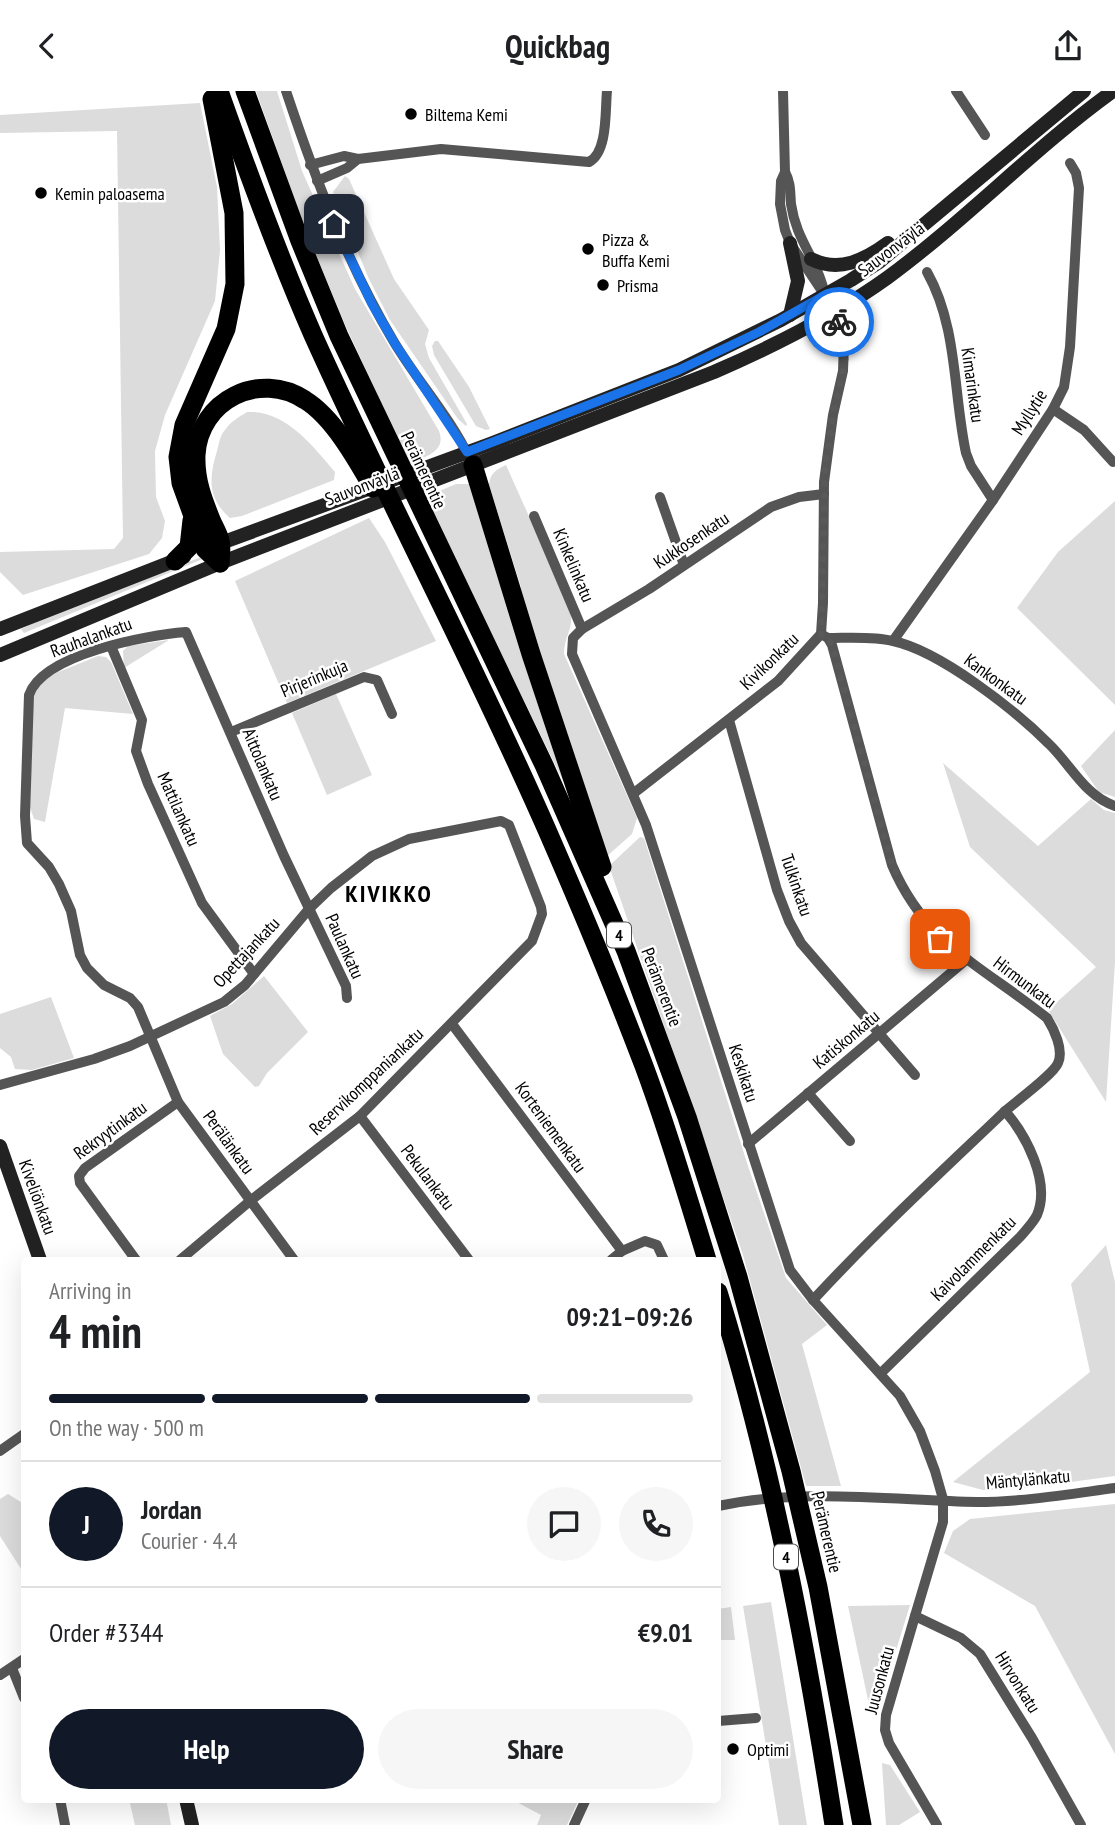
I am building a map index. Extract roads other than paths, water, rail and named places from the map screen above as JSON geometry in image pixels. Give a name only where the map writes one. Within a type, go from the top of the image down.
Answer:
[{"type":"highway","points":[[211,91],[234,213],[235,274],[226,329],[184,425],[178,446],[179,475],[192,516],[213,546]]},
{"type":"highway","name":"4","points":[[219,91],[292,284],[404,530],[524,780],[588,927],[644,1066],[706,1257]]},
{"type":"highway","name":"Perämerentie","points":[[245,91],[339,336],[544,765],[626,951],[711,1189],[791,1471],[818,1587],[862,1825]]},
{"type":"highway","points":[[220,562],[213,546],[198,487],[198,440],[208,419],[224,401],[247,390],[261,388],[289,391],[318,409],[340,436],[382,504],[404,530]]},
{"type":"highway","points":[[470,458],[593,844],[622,920],[626,951]]},
{"type":"highway","points":[[175,561],[189,547],[192,516]]},
{"type":"highway","name":"4","points":[[721,1304],[765,1465],[792,1581],[834,1825]]},
{"type":"main road","name":"Sauvonväylä","points":[[0,655],[220,562],[450,473],[470,458],[679,370],[790,315],[879,262],[1084,91]]},
{"type":"main road","name":"Sauvonväylä","points":[[0,629],[438,461],[470,458],[714,372],[836,311],[909,261],[1113,91]]},
{"type":"main road","points":[[811,259],[827,265],[861,261],[889,242],[903,241]]},
{"type":"main road","points":[[790,243],[797,281],[790,315]]},
{"type":"main road","name":"Kiveliönkatu","points":[[0,1146],[39,1257]]},
{"type":"main road","points":[[187,1803],[192,1825]]},
{"type":"street","points":[[286,91],[310,165],[334,224],[372,304],[470,458]]},
{"type":"street","points":[[310,165],[344,156],[358,159],[441,149],[589,162],[597,156],[602,146],[607,91]]},
{"type":"street","points":[[783,91],[785,173],[781,181],[780,204],[790,243],[825,295]]},
{"type":"street","points":[[956,91],[985,135]]},
{"type":"street","points":[[317,181],[347,168],[358,159]]},
{"type":"street","name":"Myllytie","points":[[893,641],[993,500],[1053,409],[1067,377],[1079,188],[1076,173],[1070,163]]},
{"type":"street","points":[[785,173],[790,180],[791,204],[798,235],[821,277],[825,295]]},
{"type":"street","name":"Kimarinkatu","points":[[927,272],[941,299],[952,352],[966,453],[971,466],[993,500]]},
{"type":"street","name":"Kivikonkatu","points":[[634,793],[730,720],[783,676],[824,636],[824,494],[833,415],[845,362],[842,329],[836,311],[825,295]]},
{"type":"street","points":[[1053,409],[1084,430],[1113,462]]},
{"type":"street","name":"Kukkosenkatu","points":[[582,629],[649,589],[771,507],[824,494]]},
{"type":"street","points":[[660,497],[684,565]]},
{"type":"street","name":"Kinkelinkatu","points":[[534,516],[582,629]]},
{"type":"street","name":"Keskikatu","points":[[582,629],[573,638],[572,654],[646,825],[790,1270],[813,1300],[900,1396],[920,1431],[943,1499]]},
{"type":"street","name":"Rauhalankatu","points":[[150,1036],[142,1013],[135,1003],[104,985],[83,963],[71,911],[59,884],[26,841],[29,695],[32,685],[51,669],[87,654],[143,637],[186,632]]},
{"type":"street","name":"Aittolankatu","points":[[186,632],[309,909]]},
{"type":"street","name":"Kankonkatu","points":[[824,636],[893,641],[943,663],[1004,705],[1051,745],[1093,794],[1115,806]]},
{"type":"street","name":"Hirmunkatu","points":[[813,1300],[1005,1111],[1055,1069],[1059,1058],[1052,1025],[1047,1018],[940,939],[905,893],[892,865],[832,645],[824,636]]},
{"type":"street","name":"Mattilankatu","points":[[111,646],[142,720],[136,751],[147,783],[202,903],[254,974]]},
{"type":"street","name":"Pirjerinkuja","points":[[231,732],[364,677],[377,680],[392,714]]},
{"type":"street","name":"Tulkinkatu","points":[[730,720],[777,890],[789,921],[801,943],[915,1075]]},
{"type":"street","name":"Opettajankatu","points":[[0,1085],[94,1059],[130,1046],[224,1002],[254,974],[309,909],[347,875],[393,844],[409,839],[505,822],[512,830],[541,907],[542,914],[533,941]]},
{"type":"street","name":"Paulankatu","points":[[309,909],[346,985],[347,998]]},
{"type":"street","name":"Reservikomppaniankatu","points":[[184,1257],[250,1201],[360,1116],[533,941]]},
{"type":"street","name":"Katiskonkatu","points":[[748,1144],[966,960]]},
{"type":"street","name":"Korteniemenkatu","points":[[452,1024],[622,1251]]},
{"type":"street","name":"Perälänkatu","points":[[150,1036],[178,1103],[292,1257]]},
{"type":"street","points":[[808,1093],[850,1141]]},
{"type":"street","name":"Rekryytinkatu","points":[[134,1257],[80,1183],[80,1172],[178,1103]]},
{"type":"street","name":"Kaivolammenkatu","points":[[881,1373],[1020,1237],[1038,1213],[1038,1170],[1024,1137],[1005,1111]]},
{"type":"street","name":"Pekulankatu","points":[[360,1116],[467,1257]]},
{"type":"street","points":[[615,1257],[637,1243],[649,1242],[659,1248],[663,1257]]},
{"type":"street","points":[[0,1451],[21,1436]]},
{"type":"street","name":"Mäntylänkatu","points":[[721,1505],[827,1495],[993,1501],[1115,1488]]},
{"type":"street","points":[[915,1616],[942,1527],[943,1499]]},
{"type":"street","name":"Juusonkatu","points":[[915,1616],[886,1715],[885,1730],[892,1748],[937,1825]]},
{"type":"street","name":"Hirvonkatu","points":[[915,1616],[961,1638],[980,1654],[1081,1825]]},
{"type":"street","points":[[0,1675],[21,1661]]},
{"type":"street","points":[[12,1668],[21,1690]]},
{"type":"street","points":[[721,1721],[755,1718]]},
{"type":"street","points":[[61,1803],[65,1825]]},
{"type":"street","points":[[574,1825],[584,1803]]},
{"type":"place","name":"Biltema Kemi","points":[[411,114]]},
{"type":"place","name":"Kemin paloasema","points":[[41,193]]},
{"type":"place","name":"Pizza & Buffa Kemi","points":[[588,249]]},
{"type":"place","name":"Prisma","points":[[603,285]]},
{"type":"place","name":"Optimi","points":[[733,1749]]},
{"type":"district","name":"KIVIKKO","points":[[389,893]]}]
